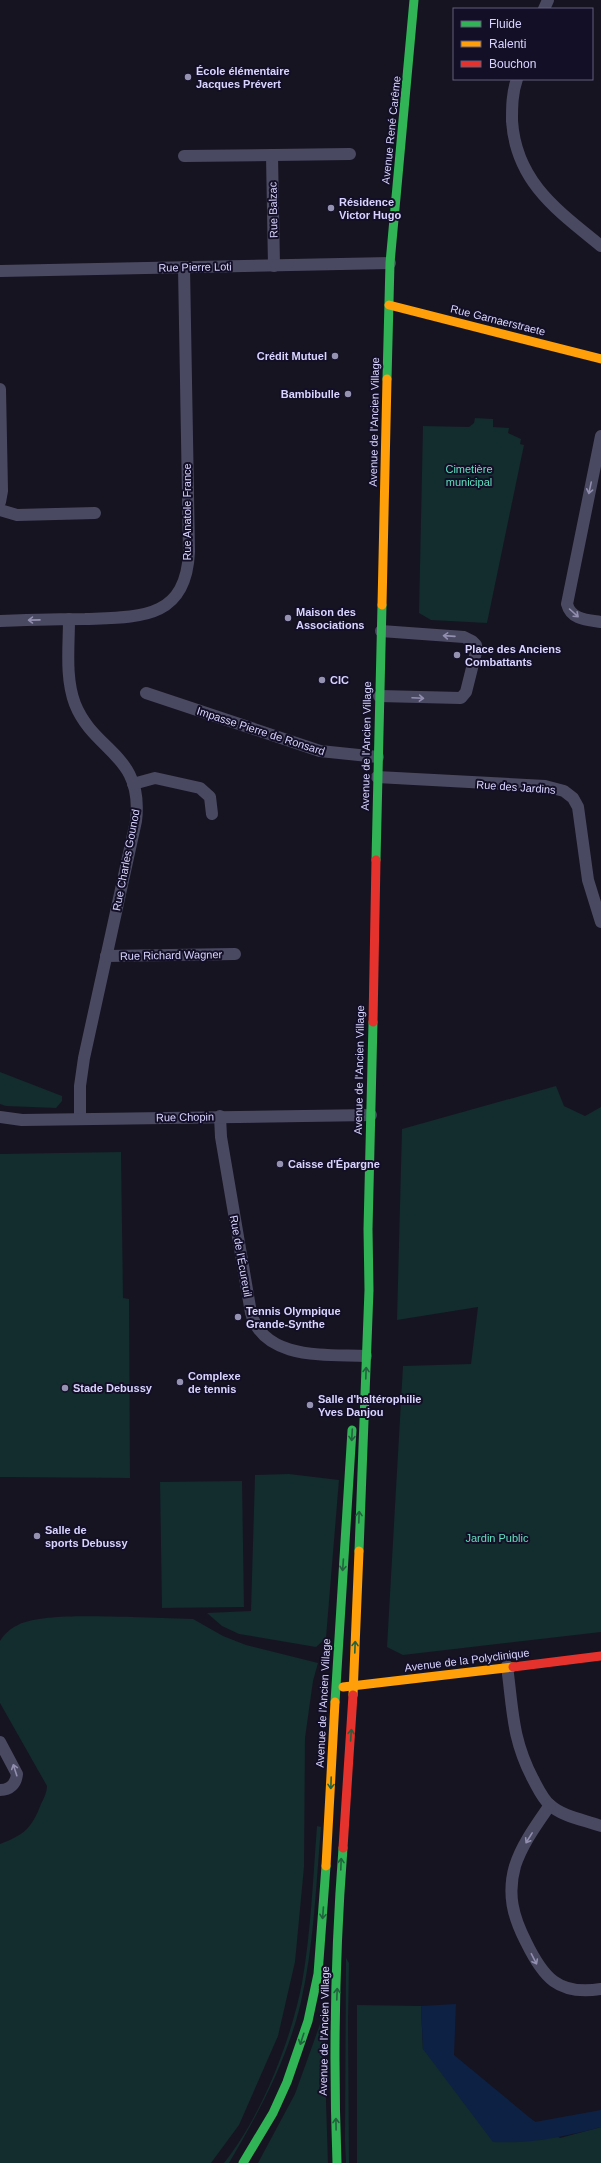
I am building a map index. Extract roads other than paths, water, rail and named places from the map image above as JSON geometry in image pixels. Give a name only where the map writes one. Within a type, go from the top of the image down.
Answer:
[{"type":"street","name":"Avenue René Carême","points":[[390,263],[414,0]]},
{"type":"street","points":[[517,80],[512,104],[513,134],[517,152],[525,171],[551,204],[601,246]]},
{"type":"street","points":[[184,156],[350,154]]},
{"type":"street","name":"Rue Balzac","points":[[272,155],[274,266]]},
{"type":"street","name":"Rue Pierre Loti","points":[[0,270],[390,263]]},
{"type":"street","name":"Avenue de l'Ancien Village","points":[[337,2163],[335,2118],[337,1963],[353,1686],[359,1353],[369,1277],[368,1229],[377,777],[390,263]]},
{"type":"street","name":"Rue Anatole France","points":[[0,621],[130,617],[145,615],[158,609],[171,600],[184,582],[189,552],[184,267]]},
{"type":"street","name":"Rue Garnaerstraete","points":[[389,305],[601,359]]},
{"type":"street","points":[[0,389],[2,496],[0,502]]},
{"type":"street","points":[[601,436],[567,604],[569,610],[575,616],[601,622]]},
{"type":"street","points":[[0,510],[17,515],[95,513]]},
{"type":"street","name":"Rue Charles Gounod","points":[[69,619],[70,674],[75,704],[91,730],[122,762],[133,784],[137,798],[136,821],[83,1067],[80,1119]]},
{"type":"street","points":[[379,696],[461,698],[466,692],[476,649],[472,641],[464,637],[381,631]]},
{"type":"street","name":"Impasse Pierre de Ronsard","points":[[146,693],[320,752],[378,757]]},
{"type":"street","name":"Rue des Jardins","points":[[377,777],[544,786],[564,791],[573,798],[580,811],[588,880],[601,922]]},
{"type":"street","points":[[133,784],[156,778],[200,788],[210,797],[212,814]]},
{"type":"street","name":"Rue Richard Wagner","points":[[106,956],[235,954]]},
{"type":"street","name":"Rue Chopin","points":[[0,1118],[22,1120],[371,1115]]},
{"type":"street","name":"Rue de l'Écureuil","points":[[220,1116],[222,1145],[251,1313],[255,1324],[267,1337],[293,1351],[305,1354],[359,1353]]},
{"type":"street","name":"Avenue de l'Ancien Village","points":[[359,1282],[368,1229]]},
{"type":"street","name":"Avenue de l'Ancien Village","points":[[355,1368],[359,1353]]},
{"type":"street","name":"Avenue de l'Ancien Village","points":[[243,2163],[273,2113],[283,2092],[301,2043],[314,1999],[320,1960],[335,1688],[353,1417]]},
{"type":"street","name":"Avenue de la Polyclinique","points":[[335,1688],[507,1666],[601,1656]]},
{"type":"street","points":[[507,1666],[515,1732],[519,1747],[539,1791],[550,1805],[564,1813],[601,1826]]},
{"type":"street","points":[[0,1742],[17,1774],[13,1785],[7,1789],[0,1790]]},
{"type":"street","points":[[550,1805],[524,1846],[515,1866],[511,1891],[513,1913],[538,1967],[548,1977],[561,1985],[576,1989],[601,1989]]},
{"type":"water","points":[[456,2004],[454,2055],[535,2122],[601,2110],[601,2127],[574,2134],[534,2141],[493,2142],[423,2049],[421,2006]]},
{"type":"place","name":"École élémentaire Jacques Prévert","points":[[188,77]]},
{"type":"place","name":"Résidence Victor Hugo","points":[[331,208]]},
{"type":"place","name":"Crédit Mutuel","points":[[335,356]]},
{"type":"place","name":"Bambibulle","points":[[348,394]]},
{"type":"place","name":"Maison des Associations","points":[[288,618]]},
{"type":"place","name":"Place des Anciens Combattants","points":[[457,655]]},
{"type":"place","name":"CIC","points":[[322,680]]},
{"type":"place","name":"Caisse d'Épargne","points":[[280,1164]]},
{"type":"place","name":"Tennis Olympique Grande-Synthe","points":[[238,1317]]},
{"type":"place","name":"Complexe de tennis","points":[[180,1382]]},
{"type":"place","name":"Stade Debussy","points":[[65,1388]]},
{"type":"place","name":"Salle d'haltérophilie Yves Danjou","points":[[310,1405]]},
{"type":"place","name":"Salle de sports Debussy","points":[[37,1536]]},
{"type":"park label","name":"Cimetière municipal","points":[[469,475]]},
{"type":"park label","name":"Jardin Public","points":[[497,1538]]}]
